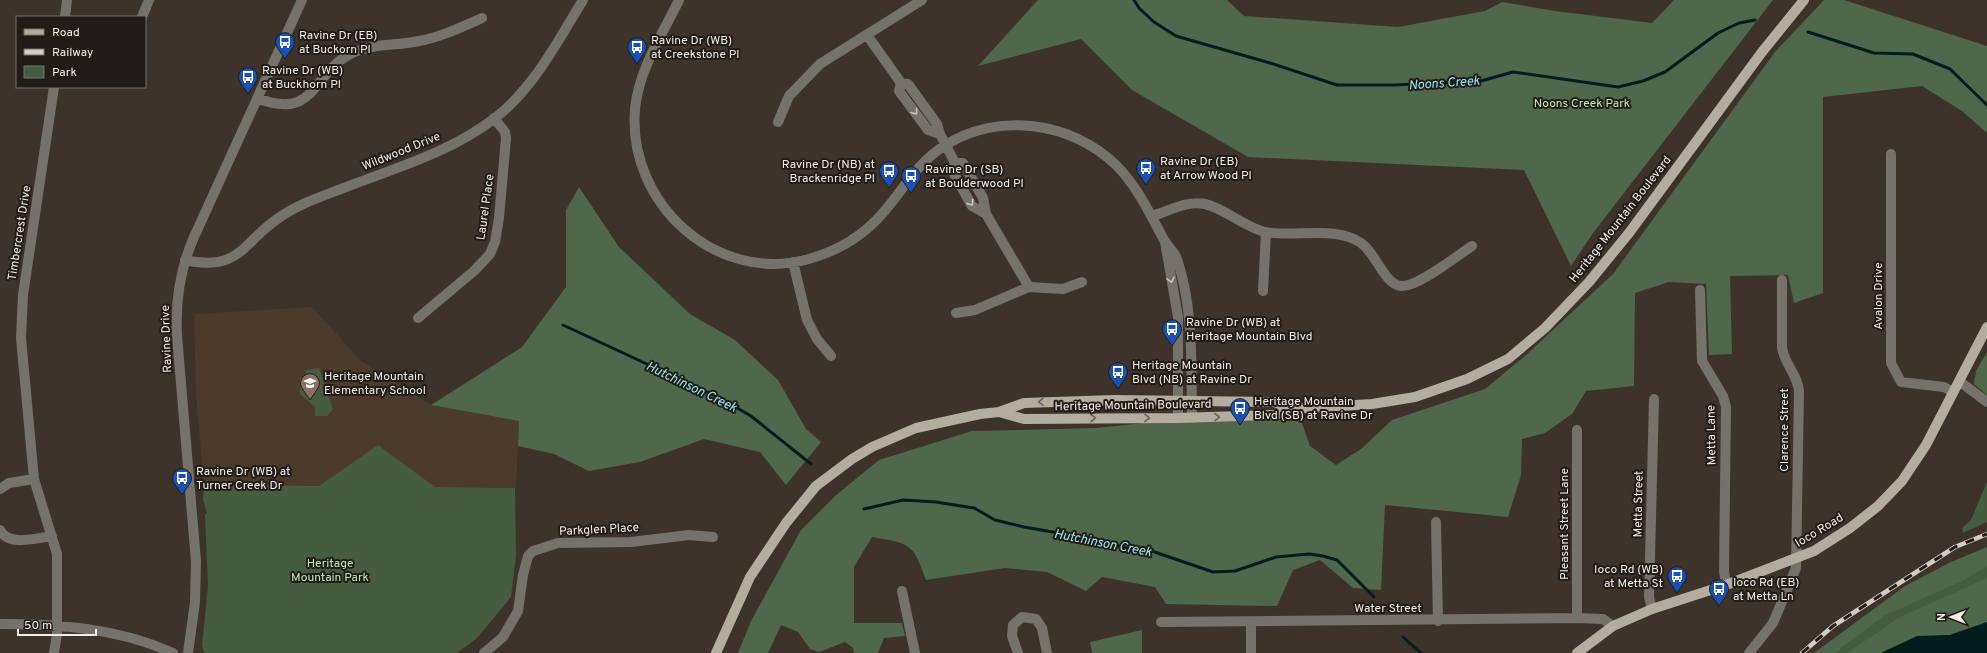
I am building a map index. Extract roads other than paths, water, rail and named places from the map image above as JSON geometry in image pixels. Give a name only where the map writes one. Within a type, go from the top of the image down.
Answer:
[{"type":"main road","name":"Heritage Mountain Boulevard","points":[[998,412],[1024,419],[1192,418],[1275,415],[1291,409],[1366,405],[1415,397],[1467,379],[1508,359],[1545,328],[1589,282],[1629,233],[1762,52],[1804,0]]},
{"type":"main road","name":"Ioco Road","points":[[1577,653],[1613,626],[1652,609],[1726,585],[1814,551],[1850,528],[1878,506],[1898,486],[1926,445],[1987,327]]},
{"type":"main road","name":"Heritage Mountain Boulevard","points":[[716,653],[741,596],[762,558],[816,486],[852,459],[872,447],[916,428],[980,414],[998,412],[1024,403],[1115,400],[1274,402],[1291,409]]},
{"type":"street","points":[[65,16],[67,0]]},
{"type":"street","points":[[142,16],[149,0]]},
{"type":"street","name":"Ravine Drive","points":[[188,653],[195,609],[196,568],[177,336],[178,293],[185,260],[302,0]]},
{"type":"street","name":"Wildwood Drive","points":[[185,260],[210,264],[230,259],[242,251],[271,223],[303,204],[447,146],[476,131],[494,118],[521,94],[534,78],[583,0]]},
{"type":"street","points":[[679,0],[646,65],[636,102],[634,134],[636,148],[648,184],[666,211],[691,235],[716,250],[740,259],[764,263],[793,262],[832,250],[861,235],[882,214],[916,168],[946,145],[976,132],[1007,125],[1035,126],[1061,132],[1087,143],[1112,161],[1128,179],[1152,216],[1164,242],[1178,317],[1178,418]]},
{"type":"street","points":[[778,122],[789,96],[820,64],[922,0]]},
{"type":"street","points":[[257,98],[277,104],[295,103],[311,95],[333,68],[353,53],[377,45],[426,40],[482,18]]},
{"type":"street","points":[[867,35],[901,83],[908,84],[937,124],[940,134],[955,163],[963,164],[983,198],[986,214],[1029,287]]},
{"type":"street","name":"Timbercrest Drive","points":[[54,88],[21,312],[21,342],[34,479],[57,554],[57,643],[54,653]]},
{"type":"street","name":"Laurel Place","points":[[418,318],[485,261],[495,242],[499,218],[506,138],[505,132],[494,118]]},
{"type":"street","name":"Avalon Drive","points":[[1891,154],[1891,363],[1901,382],[1944,387],[1953,392]]},
{"type":"street","points":[[1152,216],[1185,205],[1205,204],[1241,223],[1266,232],[1330,234],[1351,238],[1361,242],[1374,255],[1389,286],[1408,286],[1444,266],[1472,246]]},
{"type":"street","points":[[1263,291],[1266,232]]},
{"type":"street","points":[[1164,242],[1176,256],[1187,303],[1190,337],[1192,418]]},
{"type":"street","points":[[793,262],[807,320],[817,339],[831,356]]},
{"type":"street","name":"Clarence Street","points":[[1749,653],[1773,623],[1796,568],[1799,392],[1796,376],[1784,358],[1783,353],[1782,280]]},
{"type":"street","points":[[956,313],[974,310],[1029,287],[1063,289],[1082,282]]},
{"type":"street","name":"Metta Lane","points":[[1700,290],[1702,361],[1723,396],[1726,407],[1724,572],[1726,585]]},
{"type":"street","points":[[1959,381],[1987,402]]},
{"type":"street","name":"Metta Street","points":[[1652,609],[1649,597],[1654,399]]},
{"type":"street","name":"Pleasant Street Lane","points":[[1577,430],[1577,618]]},
{"type":"street","points":[[0,489],[8,483],[34,479]]},
{"type":"street","points":[[1436,522],[1438,621]]},
{"type":"street","points":[[0,530],[4,536],[12,539],[52,536]]},
{"type":"street","name":"Parkglen Place","points":[[484,653],[495,650],[518,611],[523,575],[528,556],[533,551],[558,543],[630,542],[689,535],[713,537]]},
{"type":"street","points":[[902,591],[915,653]]},
{"type":"street","points":[[1018,653],[1012,636],[1013,625],[1022,617],[1036,619],[1042,628],[1047,653]]},
{"type":"street","name":"Water Street","points":[[1161,622],[1438,621],[1577,618],[1603,619],[1613,626]]},
{"type":"street","points":[[1251,622],[1251,653]]},
{"type":"street","points":[[0,624],[57,625],[118,635],[173,653]]},
{"type":"water","points":[[1987,622],[1987,653],[1881,653],[1917,636],[1950,635]]},
{"type":"waterway","name":"Noons Creek","points":[[1134,0],[1139,8],[1154,22],[1176,36],[1270,63],[1337,85],[1395,85],[1481,81],[1513,72],[1618,87],[1643,81],[1665,72],[1718,33],[1739,23],[1755,20]]},
{"type":"waterway","name":"Noons Creek","points":[[1808,32],[1874,53],[1913,54],[1950,69],[1987,105]]},
{"type":"waterway","name":"Hutchinson Creek","points":[[563,325],[720,398],[751,416],[811,464]]},
{"type":"waterway","name":"Hutchinson Creek","points":[[864,509],[903,500],[936,502],[974,508],[995,520],[1024,527],[1093,539],[1126,548],[1146,549],[1213,572],[1235,571],[1276,557],[1309,554],[1323,556],[1337,560],[1374,597]]},
{"type":"waterway","name":"Hutchinson Creek","points":[[1403,637],[1421,653]]},
{"type":"railway","points":[[1802,653],[1833,626],[1955,547],[1987,534]]},
{"type":"place","name":"Ravine Dr (EB) at Buckorn Pl","points":[[285,59]]},
{"type":"place","name":"Ravine Dr (WB) at Creekstone Pl","points":[[637,64]]},
{"type":"place","name":"Ravine Dr (WB) at Buckhorn Pl","points":[[248,94]]},
{"type":"place","name":"Ravine Dr (EB) at Arrow Wood Pl","points":[[1146,185]]},
{"type":"place","name":"Ravine Dr (NB) at Brackenridge Pl","points":[[889,188]]},
{"type":"place","name":"Ravine Dr (SB) at Boulderwood Pl","points":[[911,193]]},
{"type":"place","name":"Ravine Dr (WB) at Heritage Mountain Blvd","points":[[1172,346]]},
{"type":"place","name":"Heritage Mountain Blvd (NB) at Ravine Dr","points":[[1118,389]]},
{"type":"place","name":"Heritage Mountain Elementary School","points":[[310,400]]},
{"type":"place","name":"Heritage Mountain Blvd (SB) at Ravine Dr","points":[[1240,425]]},
{"type":"place","name":"Ravine Dr (WB) at Turner Creek Dr","points":[[182,495]]},
{"type":"place","name":"Ioco Rd (WB) at Metta St","points":[[1677,593]]},
{"type":"place","name":"Ioco Rd (EB) at Metta Ln","points":[[1719,606]]},
{"type":"park label","name":"Noons Creek Park","points":[[1582,103]]},
{"type":"park label","name":"Heritage Mountain Park","points":[[330,570]]}]
